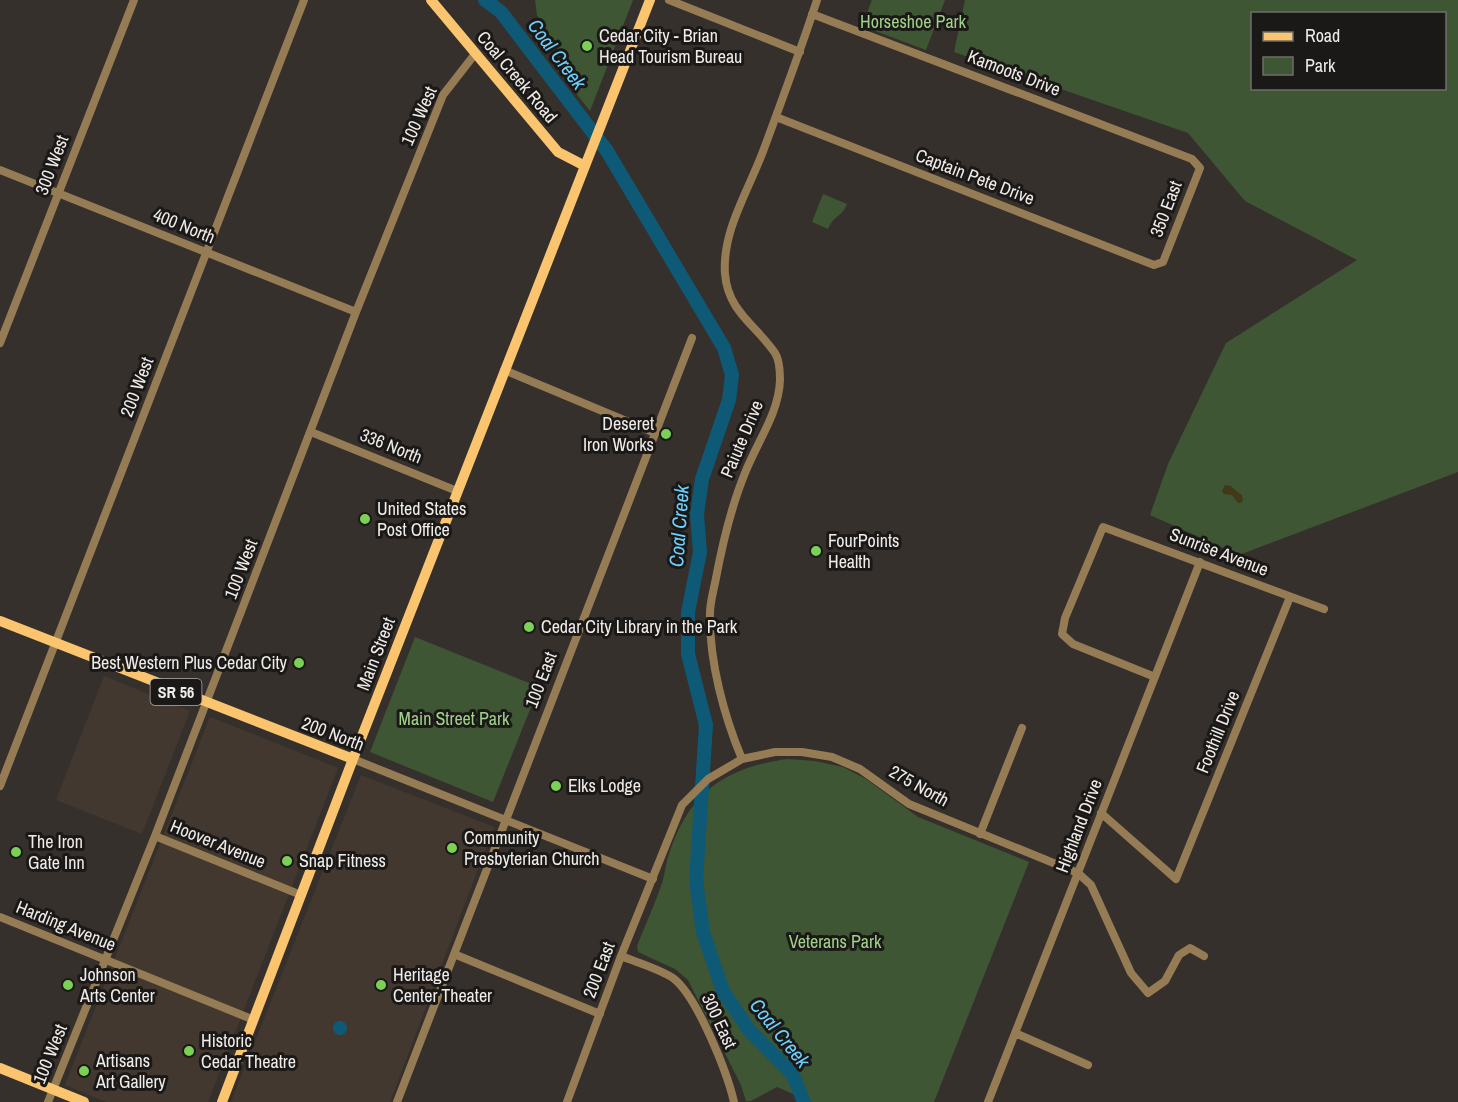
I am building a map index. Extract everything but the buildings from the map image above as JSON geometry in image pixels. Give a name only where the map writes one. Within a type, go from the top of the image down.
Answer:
[{"type":"main road","name":"Coal Creek Road","points":[[431,0],[558,152],[585,166]]},
{"type":"main road","name":"Main Street","points":[[222,1102],[504,370],[650,0]]},
{"type":"main road","name":"200 North","points":[[0,621],[206,704],[353,759]]},
{"type":"main road","points":[[0,1068],[84,1102]]},
{"type":"street","name":"300 West","points":[[0,343],[134,0]]},
{"type":"street","name":"200 West","points":[[0,786],[304,0]]},
{"type":"street","points":[[669,0],[800,52]]},
{"type":"street","name":"Paiute Drive","points":[[742,759],[727,720],[714,658],[710,613],[731,508],[776,407],[780,379],[776,355],[749,325],[731,299],[725,276],[726,249],[729,234],[776,117],[817,0]]},
{"type":"street","name":"Kamoots Drive","points":[[812,14],[1192,159],[1200,168]]},
{"type":"street","name":"100 West","points":[[48,1102],[155,836],[356,312],[443,95],[475,54]]},
{"type":"street","name":"Captain Pete Drive","points":[[776,117],[1154,265],[1163,262]]},
{"type":"street","name":"350 East","points":[[1163,262],[1200,168]]},
{"type":"street","name":"400 North","points":[[0,170],[356,312]]},
{"type":"street","name":"100 East","points":[[397,1102],[692,338]]},
{"type":"street","points":[[504,370],[655,433]]},
{"type":"street","name":"336 North","points":[[311,432],[458,491]]},
{"type":"street","name":"Sunrise Avenue","points":[[1155,677],[1073,644],[1062,634],[1065,618],[1103,527],[1324,609]]},
{"type":"street","name":"Highland Drive","points":[[988,1102],[1200,562]]},
{"type":"street","name":"Foothill Drive","points":[[1101,813],[1176,879],[1290,597]]},
{"type":"street","points":[[980,834],[1022,728]]},
{"type":"street","name":"275 North","points":[[682,805],[708,779],[742,759],[775,752],[802,752],[832,757],[860,769],[909,804],[1078,873]]},
{"type":"street","name":"200 North","points":[[353,759],[653,879]]},
{"type":"street","name":"200 East","points":[[567,1102],[621,956],[682,805]]},
{"type":"street","name":"Hoover Avenue","points":[[155,836],[301,895]]},
{"type":"street","points":[[1078,873],[1091,885],[1131,973],[1148,993],[1165,981],[1179,955],[1190,948],[1204,956]]},
{"type":"street","name":"Harding Avenue","points":[[0,917],[254,1020]]},
{"type":"street","points":[[454,954],[600,1014]]},
{"type":"street","name":"300 East","points":[[621,956],[672,977],[688,994],[728,1076],[734,1102]]},
{"type":"street","points":[[1015,1033],[1088,1065]]},
{"type":"shaded area","points":[[104,676],[190,711],[142,834],[56,800]]},
{"type":"shaded area","points":[[210,717],[338,768],[208,1102],[106,1102],[65,1085]]},
{"type":"shaded area","points":[[361,775],[494,827],[390,1102],[231,1102]]},
{"type":"green space","points":[[535,0],[633,0],[590,111],[559,72],[549,39],[537,15]]},
{"type":"green space","name":"Horseshoe Park","points":[[872,0],[945,0],[926,50],[862,26]]},
{"type":"green space","points":[[965,0],[1458,0],[1458,472],[1239,555],[1150,515],[1168,464],[1226,343],[1357,260],[1245,201],[1188,133],[954,52]]},
{"type":"green space","points":[[823,194],[847,204],[828,229],[812,222]]},
{"type":"green space","name":"Main Street Park","points":[[415,637],[539,687],[493,802],[370,752]]},
{"type":"green space","name":"Veterans Park","points":[[787,759],[815,761],[843,767],[866,779],[918,817],[1029,862],[934,1102],[812,1102],[777,1087],[751,1101],[746,1101],[741,1085],[688,980],[675,969],[638,952],[637,946],[661,886],[668,858],[677,833],[687,815],[712,787],[727,777],[765,763]]},
{"type":"sand","points":[[1225,485],[1231,486],[1242,495],[1241,503],[1238,503],[1232,495],[1224,494],[1222,491]]},
{"type":"water","points":[[340,1021],[345,1023],[347,1028],[345,1033],[340,1035],[335,1033],[333,1028],[335,1023]]},
{"type":"waterway","name":"Coal Creek","points":[[485,0],[501,12],[607,151],[724,348],[732,375],[729,400],[702,479],[697,514],[700,552],[688,612],[688,654],[706,725],[696,880],[703,932],[723,991],[749,1030],[793,1075],[804,1102]]},
{"type":"place","name":"Cedar City - Brian Head Tourism Bureau","points":[[587,46]]},
{"type":"place","name":"Deseret Iron Works","points":[[666,434]]},
{"type":"place","name":"United States Post Office","points":[[365,519]]},
{"type":"place","name":"FourPoints Health","points":[[816,551]]},
{"type":"place","name":"Cedar City Library in the Park","points":[[529,627]]},
{"type":"place","name":"Best Western Plus Cedar City","points":[[299,663]]},
{"type":"place","name":"Elks Lodge","points":[[556,786]]},
{"type":"place","name":"Community Presbyterian Church","points":[[452,848]]},
{"type":"place","name":"The Iron Gate Inn","points":[[16,852]]},
{"type":"place","name":"Snap Fitness","points":[[287,861]]},
{"type":"place","name":"Johnson Arts Center","points":[[68,985]]},
{"type":"place","name":"Heritage Center Theater","points":[[381,985]]},
{"type":"place","name":"Historic Cedar Theatre","points":[[189,1051]]},
{"type":"place","name":"Artisans Art Gallery","points":[[84,1071]]}]
